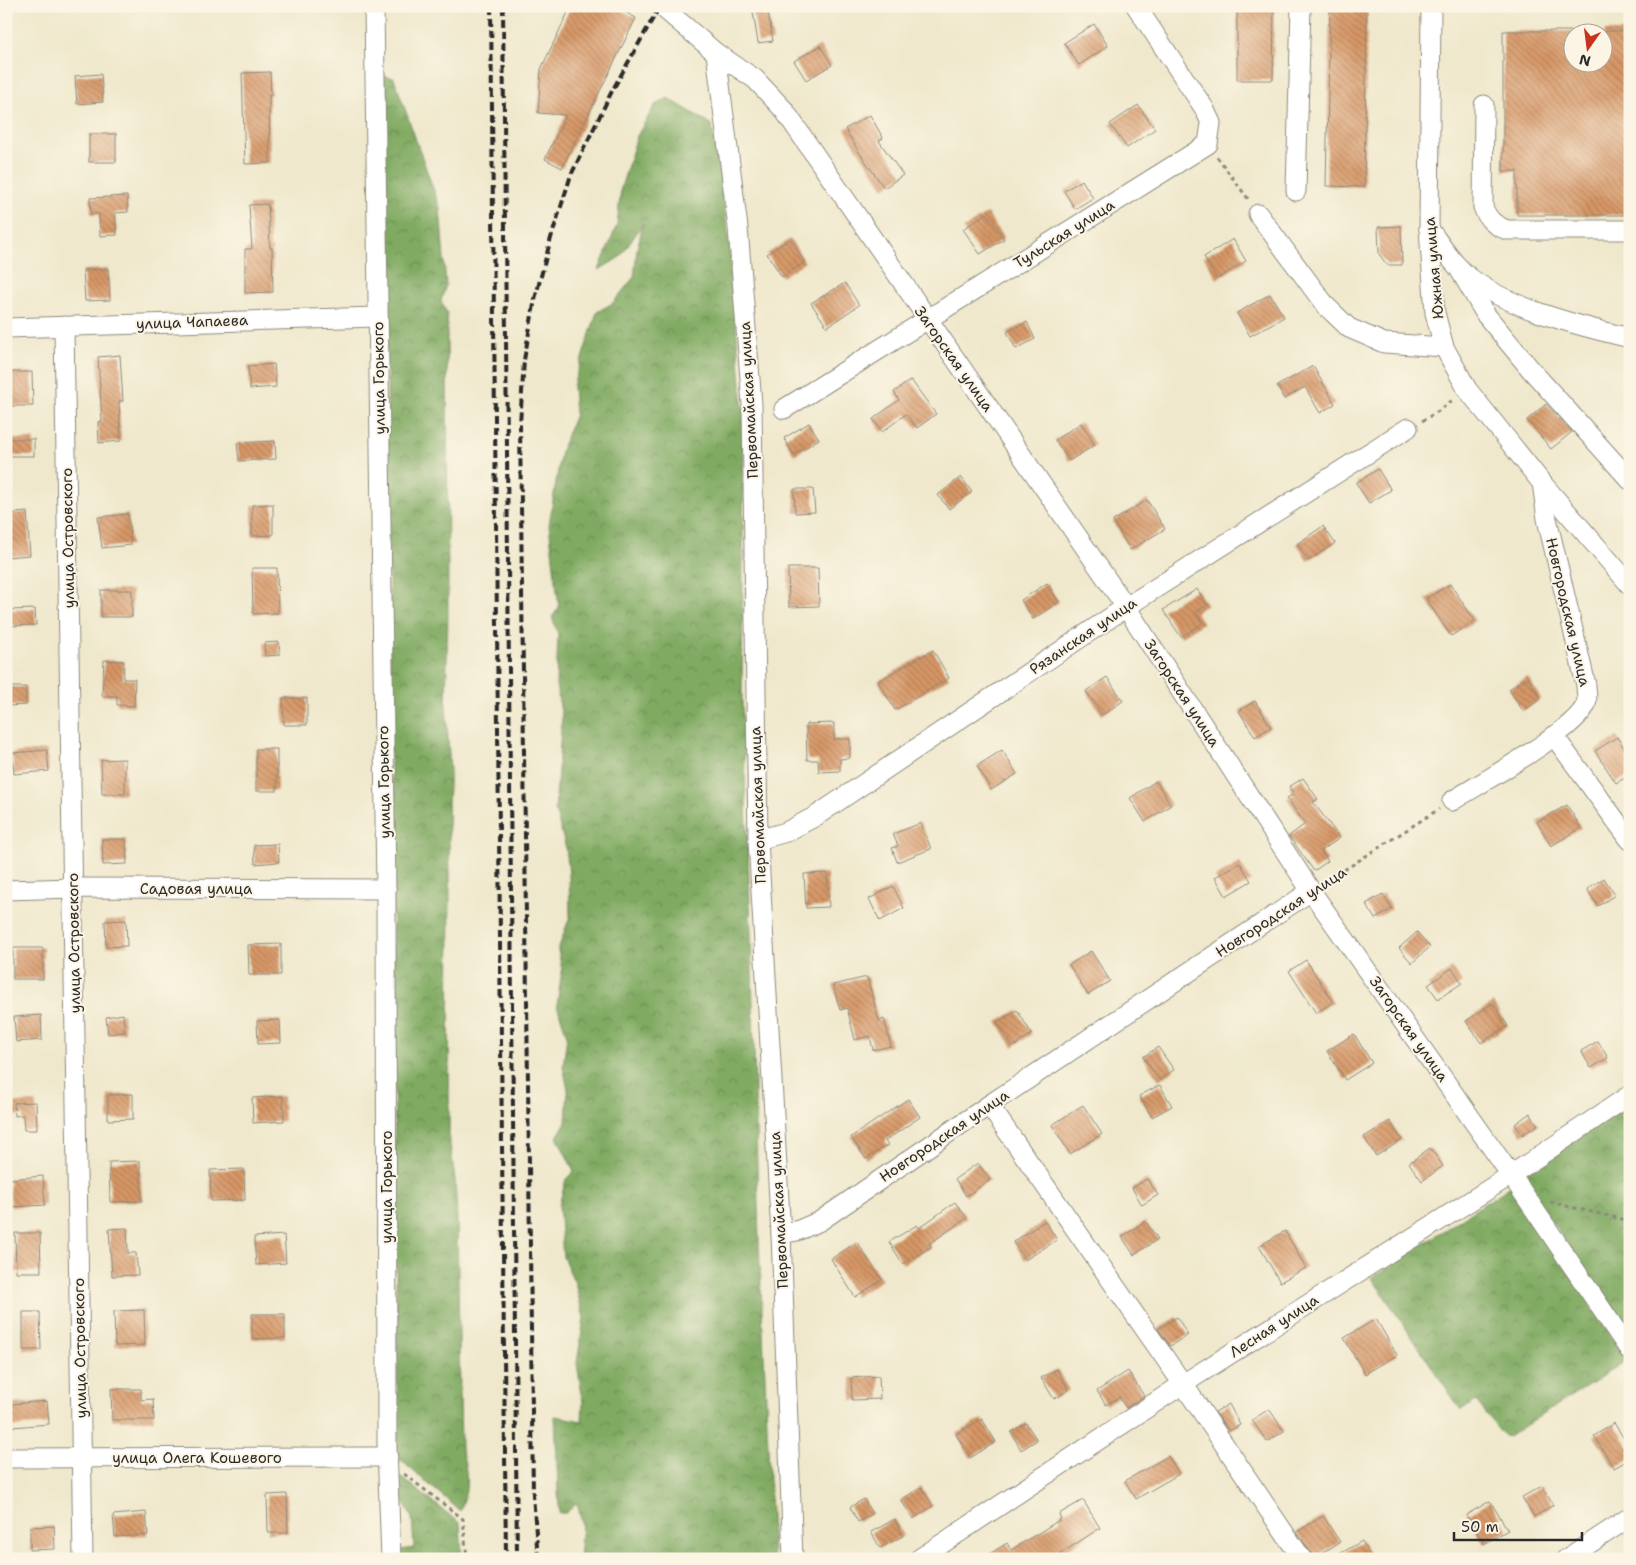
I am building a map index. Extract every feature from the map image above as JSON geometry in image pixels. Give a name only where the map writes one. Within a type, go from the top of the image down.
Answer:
[{"type":"street","name":"улица Горького","points":[[374,6],[386,889],[388,1456],[391,1559]]},
{"type":"street","name":"Загорская улица","points":[[661,6],[716,53],[755,79],[784,110],[1126,607],[1311,891],[1511,1175],[1630,1351]]},
{"type":"street","points":[[1136,6],[1204,108],[1211,123],[1208,144]]},
{"type":"street","points":[[1296,191],[1301,6]]},
{"type":"street","name":"Южная улица","points":[[1431,6],[1429,229],[1435,313],[1444,347],[1467,389],[1542,483],[1630,585]]},
{"type":"street","name":"Первомайская улица","points":[[716,53],[738,228],[752,404],[758,840],[781,1234],[793,1559]]},
{"type":"street","points":[[1484,105],[1483,206],[1486,217],[1494,225],[1507,230],[1630,230]]},
{"type":"street","name":"Тульская улица","points":[[784,409],[1208,144]]},
{"type":"street","points":[[1258,214],[1326,306],[1349,328],[1384,343],[1444,347]]},
{"type":"street","points":[[1429,229],[1458,267],[1486,315],[1528,366],[1630,480]]},
{"type":"street","points":[[1458,267],[1483,287],[1517,303],[1582,326],[1630,338]]},
{"type":"street","name":"улица Чапаева","points":[[6,328],[378,317]]},
{"type":"street","name":"улица Островского","points":[[64,326],[84,1559]]},
{"type":"street","name":"Рязанская улица","points":[[758,840],[786,832],[816,816],[1126,607],[1408,428]]},
{"type":"street","name":"Новгородская улица","points":[[1452,801],[1554,736],[1575,720],[1586,704],[1586,684],[1547,519],[1542,483]]},
{"type":"street","points":[[1554,736],[1630,840]]},
{"type":"street","name":"Садовая улица","points":[[6,890],[74,888],[386,889]]},
{"type":"street","name":"Новгородская улица","points":[[781,1234],[797,1231],[820,1220],[1311,891]]},
{"type":"street","name":"Лесная улица","points":[[920,1559],[1183,1384],[1511,1175],[1630,1095]]},
{"type":"street","points":[[989,1105],[1302,1559]]},
{"type":"street","name":"улица Олега Кошевого","points":[[6,1458],[388,1456]]},
{"type":"street","points":[[1566,1559],[1630,1517]]},
{"type":"path","points":[[1208,144],[1258,214]]},
{"type":"path","points":[[1408,428],[1437,412],[1467,389]]},
{"type":"path","name":"Новгородская улица","points":[[1311,891],[1452,801]]},
{"type":"path","points":[[1525,1196],[1630,1221]]},
{"type":"path","points":[[388,1456],[403,1472],[463,1519],[467,1559]]},
{"type":"green space","points":[[384,76],[394,78],[440,208],[446,285],[441,301],[447,313],[448,612],[446,706],[450,770],[448,802],[450,873],[449,1138],[455,1179],[457,1218],[461,1449],[466,1480],[465,1495],[460,1511],[398,1458]]},
{"type":"green space","points":[[668,98],[712,125],[728,232],[744,419],[742,700],[751,930],[759,1242],[773,1559],[579,1559],[582,1523],[577,1503],[566,1513],[559,1513],[555,1416],[582,1421],[583,1403],[577,1363],[584,1318],[575,1283],[563,1257],[559,1205],[566,1179],[574,1171],[557,1137],[566,1122],[568,1089],[563,1067],[567,1036],[557,1005],[562,970],[558,950],[570,916],[566,848],[555,810],[562,717],[556,685],[558,634],[552,617],[559,608],[549,525],[561,451],[575,414],[573,386],[597,312],[613,303],[634,277],[637,249],[643,224],[620,257],[599,270],[617,225],[621,188],[637,136],[655,105]]},
{"type":"green space","points":[[1627,1106],[1630,1110],[1630,1336],[1520,1176]]},
{"type":"green space","points":[[1511,1186],[1627,1360],[1506,1438],[1476,1401],[1461,1410],[1372,1278]]},
{"type":"green space","points":[[398,1475],[460,1523],[462,1559],[399,1559],[399,1550],[414,1548],[412,1518],[400,1494]]},
{"type":"building","points":[[571,6],[614,6],[636,18],[562,168],[545,159],[566,115],[538,113],[541,69]]},
{"type":"building","points":[[752,6],[767,6],[773,41],[758,43]]},
{"type":"building","points":[[1237,6],[1274,6],[1273,80],[1237,80]]},
{"type":"building","points":[[1330,6],[1367,6],[1364,187],[1326,186]]},
{"type":"building","points":[[1094,24],[1108,46],[1079,65],[1064,43]]},
{"type":"building","points":[[1503,31],[1564,31],[1564,72],[1614,72],[1614,31],[1630,31],[1630,215],[1517,215],[1517,171],[1503,171]]},
{"type":"building","points":[[820,46],[832,65],[806,80],[794,61]]},
{"type":"building","points":[[270,72],[270,163],[245,164],[242,73]]},
{"type":"building","points":[[101,74],[103,102],[77,104],[75,76]]},
{"type":"building","points":[[1138,105],[1155,129],[1127,148],[1110,124]]},
{"type":"building","points":[[870,115],[883,138],[879,141],[903,175],[884,188],[845,129]]},
{"type":"building","points":[[89,134],[116,134],[116,162],[89,162]]},
{"type":"building","points":[[1082,180],[1093,198],[1075,209],[1064,191]]},
{"type":"building","points":[[127,196],[128,212],[115,213],[117,235],[100,236],[99,214],[91,214],[90,198]]},
{"type":"building","points":[[268,204],[273,292],[245,293],[245,249],[252,249],[249,205]]},
{"type":"building","points":[[987,213],[1004,239],[980,254],[963,229]]},
{"type":"building","points":[[1401,226],[1402,265],[1387,265],[1379,254],[1378,227]]},
{"type":"building","points":[[790,239],[805,262],[782,277],[767,254]]},
{"type":"building","points":[[1233,239],[1246,261],[1217,279],[1204,257]]},
{"type":"building","points":[[108,269],[110,300],[85,301],[83,270]]},
{"type":"building","points":[[845,283],[859,305],[827,327],[811,303]]},
{"type":"building","points":[[1270,294],[1284,317],[1250,336],[1237,313]]},
{"type":"building","points":[[1027,322],[1035,339],[1016,349],[1007,332]]},
{"type":"building","points":[[120,355],[123,401],[119,401],[121,441],[99,443],[98,422],[102,421],[98,357]]},
{"type":"building","points":[[274,364],[276,387],[250,389],[248,366]]},
{"type":"building","points":[[1313,366],[1335,404],[1320,413],[1305,387],[1284,399],[1277,386]]},
{"type":"building","points":[[6,372],[32,372],[33,406],[6,406]]},
{"type":"building","points":[[911,380],[936,414],[917,428],[906,414],[882,432],[873,419],[899,400],[894,392]]},
{"type":"building","points":[[1546,404],[1572,432],[1551,449],[1527,420]]},
{"type":"building","points":[[809,423],[819,439],[794,455],[784,438]]},
{"type":"building","points":[[1081,423],[1095,445],[1069,461],[1055,440]]},
{"type":"building","points":[[6,439],[34,439],[34,456],[6,456]]},
{"type":"building","points":[[275,441],[276,459],[239,461],[237,443]]},
{"type":"building","points":[[1378,469],[1391,490],[1369,503],[1356,483]]},
{"type":"building","points":[[961,477],[972,492],[949,509],[938,495]]},
{"type":"building","points":[[794,489],[813,489],[815,512],[795,513]]},
{"type":"building","points":[[1147,500],[1165,529],[1130,550],[1113,521]]},
{"type":"building","points":[[273,504],[273,535],[252,536],[252,505]]},
{"type":"building","points":[[27,512],[30,555],[7,557],[6,514]]},
{"type":"building","points":[[128,514],[131,545],[102,548],[98,517]]},
{"type":"building","points":[[1323,526],[1335,543],[1308,561],[1297,544]]},
{"type":"building","points":[[252,568],[277,568],[278,613],[253,614]]},
{"type":"building","points":[[788,568],[818,568],[819,606],[789,607]]},
{"type":"building","points":[[1047,583],[1059,602],[1033,619],[1021,600]]},
{"type":"building","points":[[1450,584],[1475,621],[1451,636],[1426,599]]},
{"type":"building","points":[[1197,589],[1207,605],[1196,612],[1203,623],[1181,637],[1163,610]]},
{"type":"building","points":[[101,590],[132,590],[132,617],[101,617]]},
{"type":"building","points":[[35,609],[36,625],[10,626],[9,610]]},
{"type":"building","points":[[279,642],[280,655],[265,656],[264,643]]},
{"type":"building","points":[[933,650],[949,678],[895,710],[878,681]]},
{"type":"building","points":[[104,660],[124,661],[123,679],[135,679],[134,706],[117,705],[117,696],[102,696]]},
{"type":"building","points":[[1107,677],[1123,701],[1102,715],[1086,691]]},
{"type":"building","points":[[1528,677],[1541,699],[1523,711],[1509,689]]},
{"type":"building","points":[[8,687],[26,687],[26,705],[8,706]]},
{"type":"building","points":[[283,698],[307,698],[307,725],[284,725]]},
{"type":"building","points":[[1255,701],[1271,727],[1255,737],[1239,711]]},
{"type":"building","points":[[834,723],[834,739],[850,739],[850,758],[840,759],[840,771],[819,772],[818,760],[807,760],[806,724]]},
{"type":"building","points":[[1617,737],[1630,757],[1630,775],[1616,783],[1595,751]]},
{"type":"building","points":[[256,749],[277,749],[277,791],[256,791]]},
{"type":"building","points":[[47,750],[49,771],[14,774],[12,753]]},
{"type":"building","points":[[1002,750],[1017,774],[991,790],[977,766]]},
{"type":"building","points":[[125,759],[125,794],[102,794],[101,760]]},
{"type":"building","points":[[1303,778],[1318,799],[1313,802],[1340,838],[1321,851],[1328,861],[1314,871],[1289,836],[1305,824],[1287,798],[1294,794],[1289,787]]},
{"type":"building","points":[[1156,781],[1171,805],[1145,822],[1130,798]]},
{"type":"building","points":[[1567,805],[1581,828],[1551,846],[1537,822]]},
{"type":"building","points":[[921,823],[931,849],[897,862],[892,848],[898,846],[893,834]]},
{"type":"building","points":[[102,839],[126,839],[127,864],[103,865]]},
{"type":"building","points":[[278,844],[279,862],[255,864],[254,845]]},
{"type":"building","points":[[1240,863],[1251,881],[1226,896],[1215,877]]},
{"type":"building","points":[[827,873],[829,907],[806,908],[804,874]]},
{"type":"building","points":[[1604,878],[1615,895],[1598,906],[1587,889]]},
{"type":"building","points":[[893,886],[904,908],[880,921],[869,899]]},
{"type":"building","points":[[1383,894],[1392,909],[1375,919],[1366,904]]},
{"type":"building","points":[[126,920],[127,946],[106,947],[105,921]]},
{"type":"building","points":[[1417,932],[1430,947],[1412,963],[1399,948]]},
{"type":"building","points":[[281,944],[281,975],[249,975],[248,945]]},
{"type":"building","points":[[13,948],[43,948],[43,979],[13,979]]},
{"type":"building","points":[[1091,951],[1110,981],[1088,995],[1069,965]]},
{"type":"building","points":[[1306,960],[1333,1002],[1316,1013],[1289,971]]},
{"type":"building","points":[[1452,968],[1462,983],[1438,999],[1428,985]]},
{"type":"building","points":[[867,977],[879,1021],[884,1019],[891,1046],[873,1050],[870,1036],[855,1040],[847,1008],[840,1010],[833,985]]},
{"type":"building","points":[[1493,1003],[1508,1026],[1481,1043],[1466,1021]]},
{"type":"building","points":[[1017,1010],[1032,1034],[1013,1047],[997,1022]]},
{"type":"building","points":[[123,1014],[125,1032],[108,1034],[106,1017]]},
{"type":"building","points":[[41,1015],[42,1040],[16,1042],[14,1017]]},
{"type":"building","points":[[280,1020],[281,1043],[258,1044],[257,1021]]},
{"type":"building","points":[[1354,1034],[1372,1063],[1345,1080],[1327,1051]]},
{"type":"building","points":[[1598,1041],[1608,1058],[1591,1068],[1581,1051]]},
{"type":"building","points":[[1158,1047],[1174,1070],[1159,1080],[1143,1057]]},
{"type":"building","points":[[1160,1085],[1172,1106],[1152,1117],[1139,1096]]},
{"type":"building","points":[[133,1094],[133,1119],[108,1120],[108,1095]]},
{"type":"building","points":[[283,1096],[284,1121],[253,1123],[252,1098]]},
{"type":"building","points":[[908,1099],[920,1117],[885,1141],[888,1145],[866,1159],[851,1137]]},
{"type":"building","points":[[36,1102],[37,1130],[24,1130],[23,1115],[15,1116],[14,1103]]},
{"type":"building","points":[[1083,1105],[1102,1134],[1070,1154],[1052,1125]]},
{"type":"building","points":[[1530,1113],[1538,1125],[1522,1135],[1515,1124]]},
{"type":"building","points":[[1390,1121],[1402,1140],[1376,1156],[1364,1137]]},
{"type":"building","points":[[1430,1148],[1443,1166],[1422,1181],[1409,1163]]},
{"type":"building","points":[[140,1161],[142,1201],[110,1202],[109,1162]]},
{"type":"building","points":[[978,1163],[990,1180],[966,1196],[955,1179]]},
{"type":"building","points":[[244,1169],[245,1200],[211,1201],[210,1170]]},
{"type":"building","points":[[43,1176],[45,1205],[11,1207],[9,1179]]},
{"type":"building","points":[[1147,1179],[1158,1195],[1142,1205],[1132,1188]]},
{"type":"building","points":[[955,1202],[967,1218],[929,1244],[931,1247],[903,1264],[889,1242],[917,1225],[919,1228]]},
{"type":"building","points":[[1045,1221],[1057,1240],[1025,1260],[1013,1242]]},
{"type":"building","points":[[1145,1221],[1158,1239],[1134,1255],[1122,1237]]},
{"type":"building","points":[[127,1228],[128,1253],[136,1253],[138,1275],[112,1276],[109,1229]]},
{"type":"building","points":[[1285,1231],[1306,1268],[1280,1282],[1259,1246]]},
{"type":"building","points":[[15,1233],[40,1233],[41,1272],[16,1272]]},
{"type":"building","points":[[284,1235],[286,1263],[256,1265],[254,1237]]},
{"type":"building","points":[[857,1242],[882,1280],[855,1297],[831,1259]]},
{"type":"building","points":[[144,1310],[145,1345],[115,1346],[114,1311]]},
{"type":"building","points":[[23,1312],[40,1312],[41,1350],[23,1350]]},
{"type":"building","points":[[252,1314],[285,1314],[285,1338],[252,1339]]},
{"type":"building","points":[[1177,1317],[1188,1335],[1170,1346],[1158,1329]]},
{"type":"building","points":[[1376,1319],[1397,1355],[1365,1374],[1344,1338]]},
{"type":"building","points":[[1057,1369],[1069,1390],[1054,1399],[1041,1378]]},
{"type":"building","points":[[1128,1371],[1144,1396],[1126,1408],[1119,1397],[1106,1405],[1097,1391]]},
{"type":"building","points":[[879,1376],[880,1399],[852,1400],[851,1378]]},
{"type":"building","points":[[111,1389],[141,1389],[141,1400],[153,1399],[154,1420],[112,1420]]},
{"type":"building","points":[[47,1401],[49,1424],[13,1427],[11,1404]]},
{"type":"building","points":[[1229,1404],[1240,1425],[1229,1431],[1215,1412]]},
{"type":"building","points":[[1269,1409],[1284,1431],[1267,1442],[1252,1420]]},
{"type":"building","points":[[982,1419],[996,1442],[970,1458],[956,1434]]},
{"type":"building","points":[[1026,1423],[1037,1440],[1021,1450],[1011,1432]]},
{"type":"building","points":[[1614,1423],[1630,1448],[1630,1459],[1614,1468],[1594,1436]]},
{"type":"building","points":[[1168,1456],[1179,1474],[1136,1499],[1125,1481]]},
{"type":"building","points":[[1542,1486],[1553,1505],[1534,1517],[1522,1497]]},
{"type":"building","points":[[921,1487],[933,1506],[913,1519],[901,1500]]},
{"type":"building","points":[[287,1494],[288,1533],[268,1533],[267,1495]]},
{"type":"building","points":[[864,1499],[872,1514],[858,1522],[850,1507]]},
{"type":"building","points":[[1083,1500],[1100,1528],[1060,1554],[1063,1559],[982,1559],[1007,1543],[1011,1550],[1061,1519],[1059,1514]]},
{"type":"building","points":[[1490,1501],[1508,1530],[1484,1544],[1466,1515]]},
{"type":"building","points":[[146,1512],[148,1535],[115,1537],[113,1515]]},
{"type":"building","points":[[1323,1516],[1340,1542],[1313,1559],[1297,1532]]},
{"type":"building","points":[[895,1519],[903,1536],[880,1548],[871,1532]]},
{"type":"building","points":[[54,1526],[55,1549],[30,1550],[30,1527]]},
{"type":"building","points":[[1362,1541],[1372,1559],[1331,1559]]},
{"type":"railway","points":[[491,6],[506,1559]]},
{"type":"railway","points":[[503,6],[517,1559]]},
{"type":"railway","points":[[538,1559],[533,1495],[520,424],[524,360],[535,299],[551,238],[571,175],[612,91],[660,6]]}]
